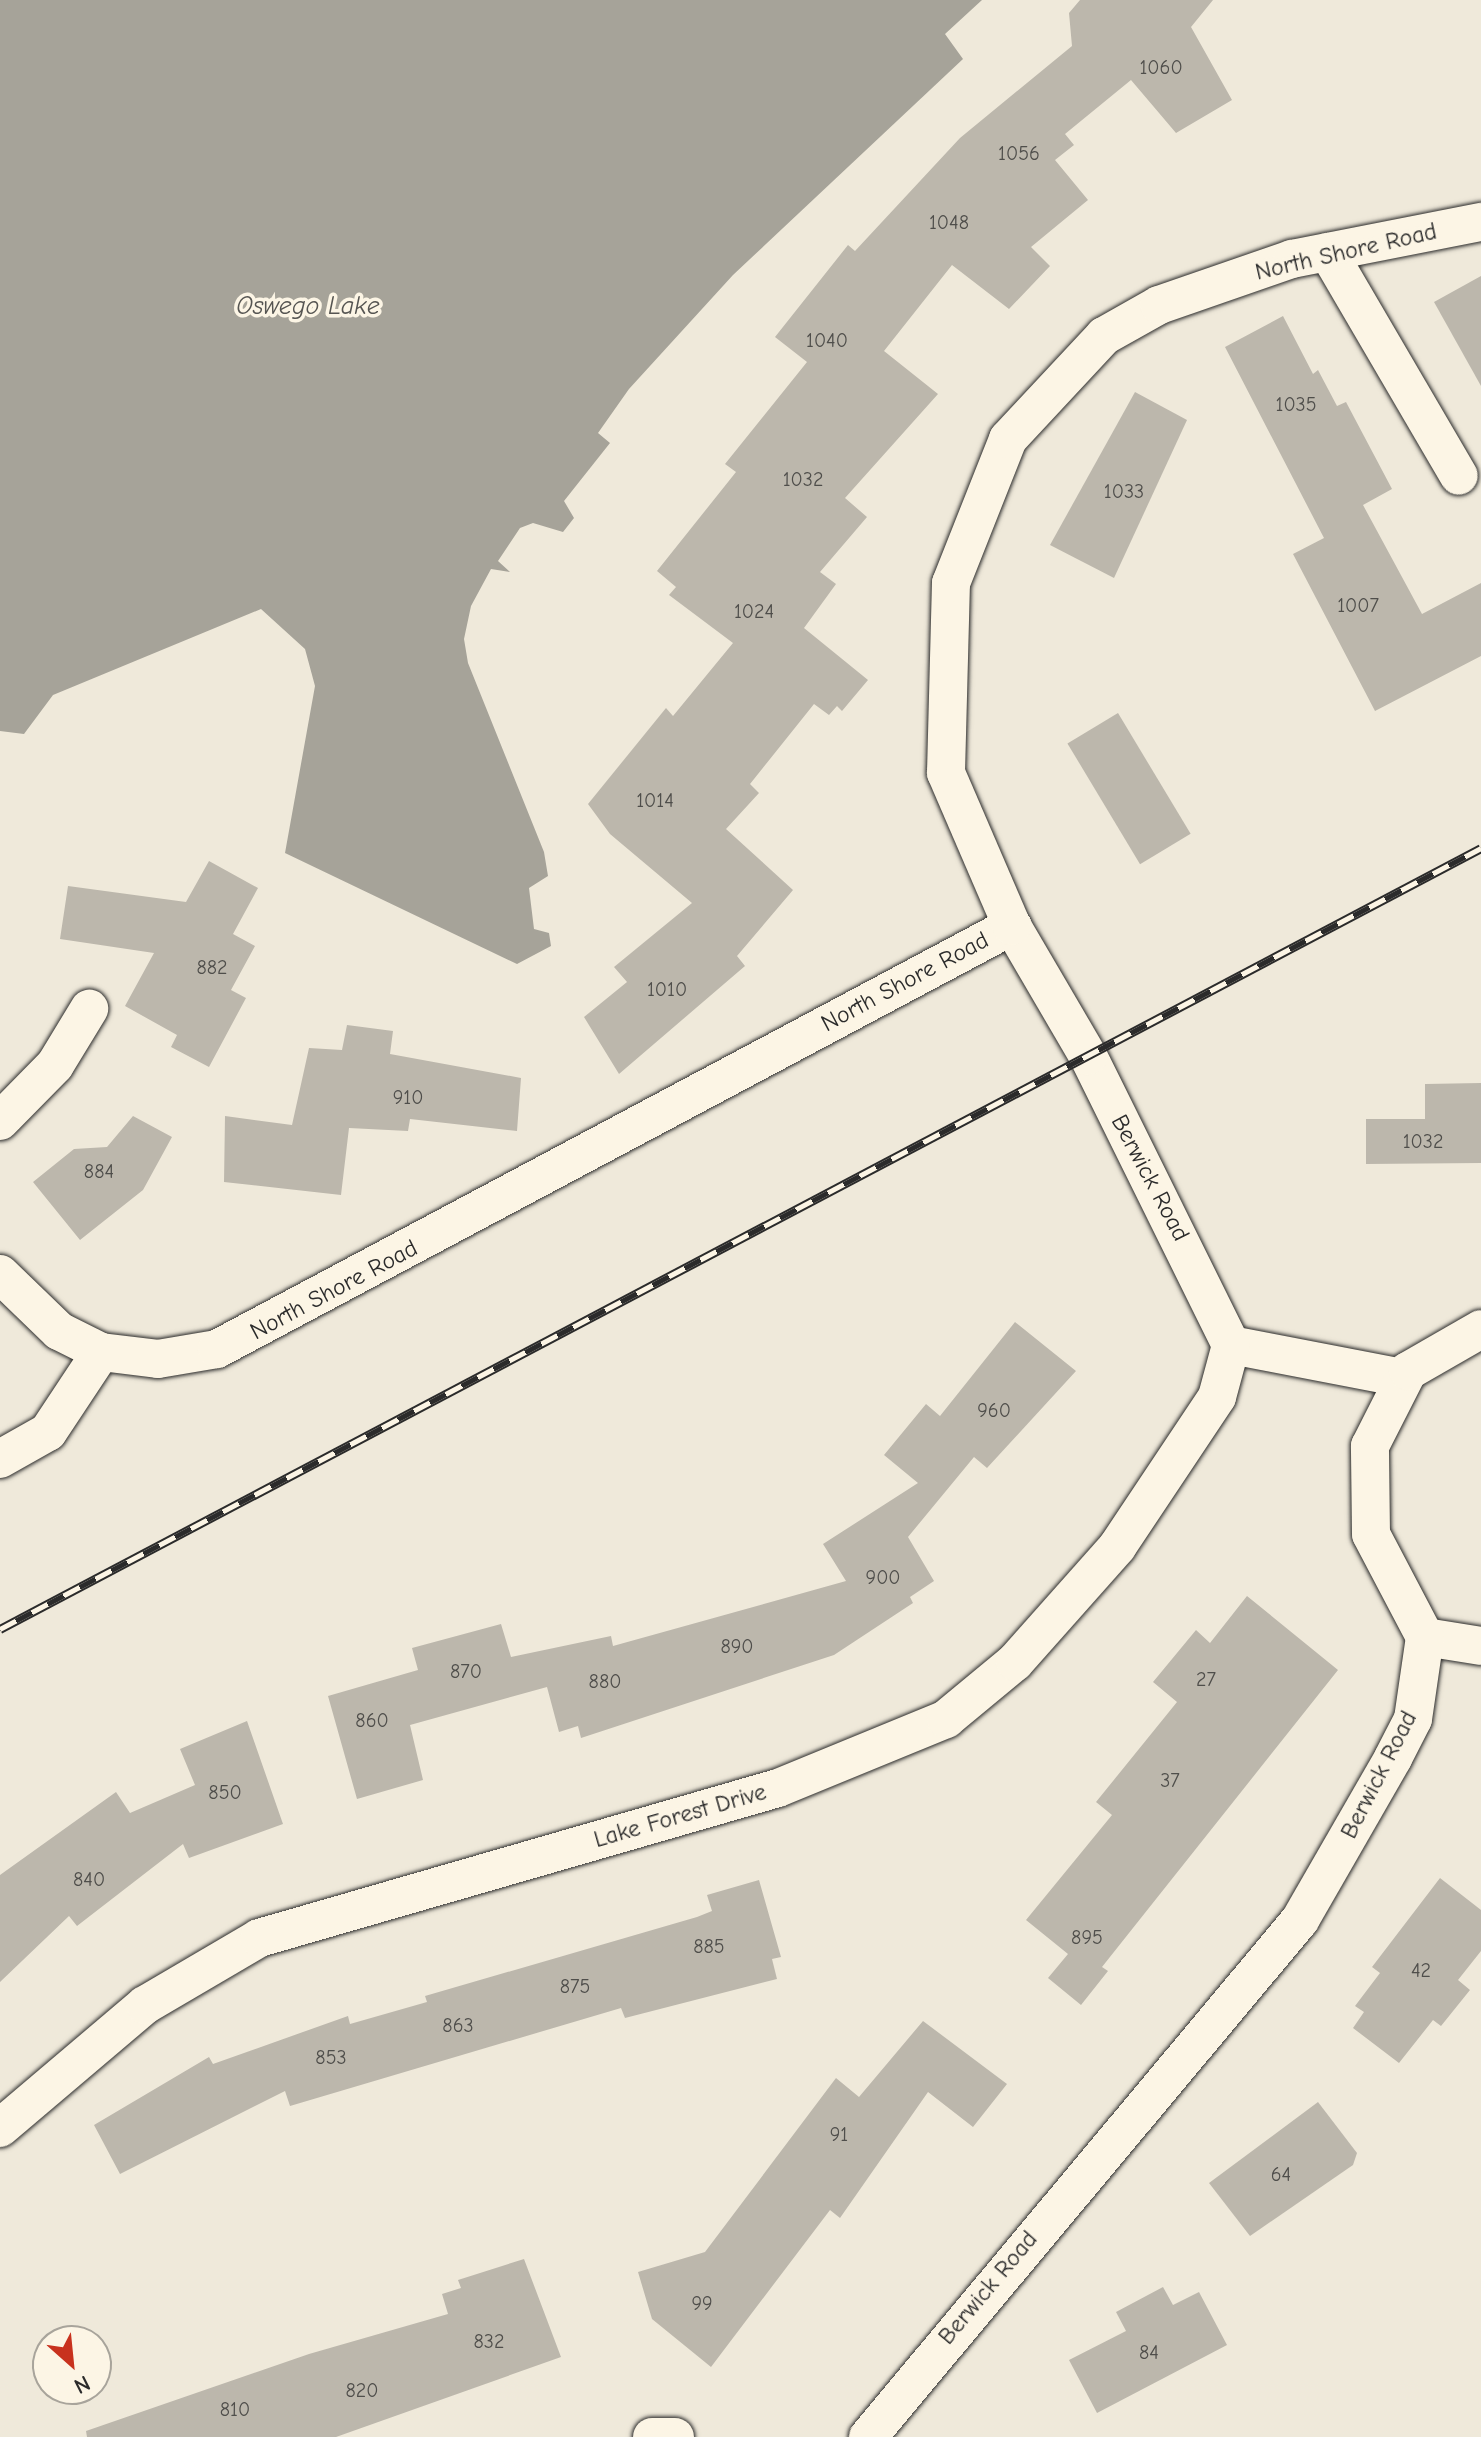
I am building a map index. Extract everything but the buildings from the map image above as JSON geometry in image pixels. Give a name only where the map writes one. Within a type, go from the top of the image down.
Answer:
[{"type":"street","name":"North Shore Road","points":[[0,1274],[59,1331],[101,1352],[158,1359],[242,1339],[1012,926],[946,773],[951,583],[1008,439],[1104,336],[1159,305],[1328,252],[1481,222]]},
{"type":"street","points":[[1328,252],[1459,476]]},
{"type":"street","name":"Berwick Road","points":[[1012,926],[1088,1056],[1231,1345]]},
{"type":"street","points":[[0,1121],[55,1065],[89,1009]]},
{"type":"street","points":[[1481,1329],[1403,1378],[1370,1446],[1365,1507],[1377,1546],[1425,1637],[1481,1646]]},
{"type":"street","points":[[1231,1345],[1403,1378]]},
{"type":"street","name":"Lake Forest Drive","points":[[0,2128],[145,2005],[259,1938],[778,1788],[946,1719],[1015,1662],[1117,1547],[1217,1397],[1231,1345]]},
{"type":"street","points":[[0,1459],[48,1432],[101,1352]]},
{"type":"street","name":"Berwick Road","points":[[868,2437],[1300,1920],[1413,1719],[1425,1637]]},
{"type":"street","points":[[652,2437],[675,2437]]},
{"type":"water","name":"Oswego Lake","points":[[0,0],[982,0],[945,34],[963,59],[733,275],[629,389],[598,433],[610,443],[564,501],[574,518],[563,532],[533,523],[520,528],[498,561],[510,572],[491,569],[471,606],[464,639],[468,663],[544,852],[548,876],[529,888],[534,929],[549,933],[551,946],[517,964],[285,853],[315,686],[305,649],[261,609],[53,695],[24,734],[0,731]]},
{"type":"railway","points":[[0,1629],[1481,848]]}]
